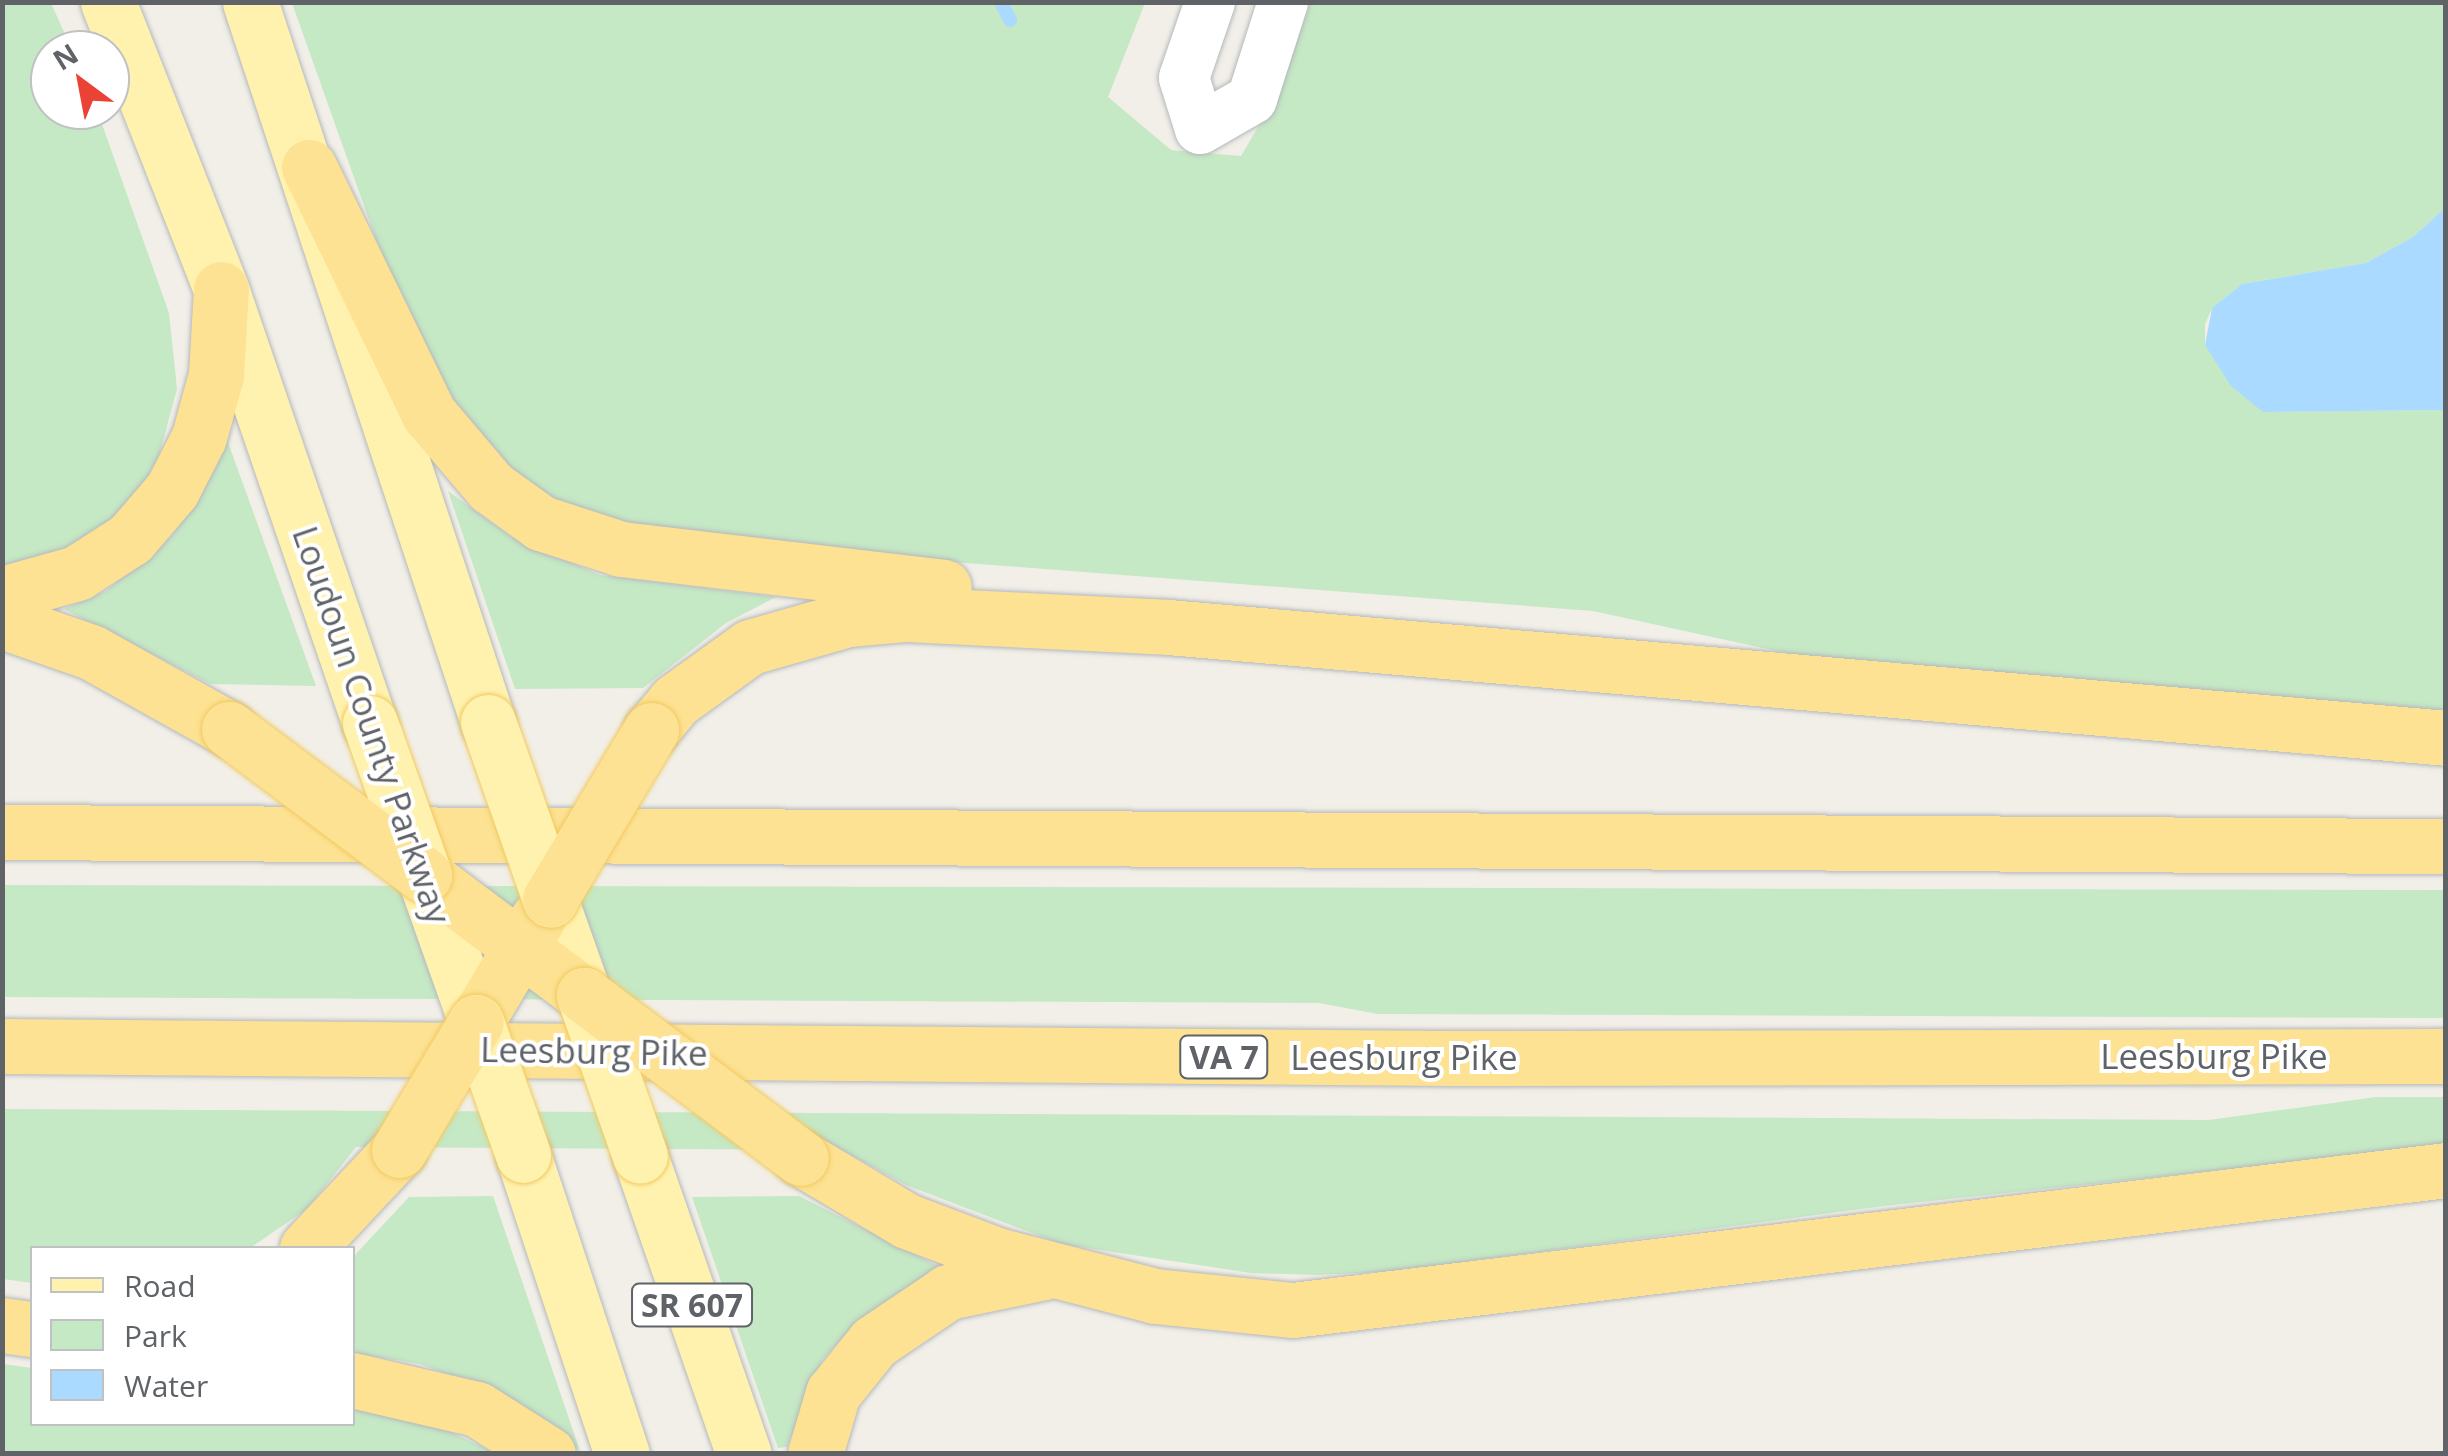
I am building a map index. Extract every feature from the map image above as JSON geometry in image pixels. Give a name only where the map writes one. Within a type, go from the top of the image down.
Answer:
[{"type":"highway","points":[[309,168],[428,414],[491,487],[541,523],[621,549],[931,584],[1168,627]]},
{"type":"highway","points":[[2,594],[76,572],[130,539],[172,490],[199,437],[216,375],[221,289]]},
{"type":"highway","points":[[309,1246],[351,1209],[399,1150],[651,730],[675,701],[750,647],[848,618],[904,614],[1168,627],[2446,738]]},
{"type":"highway","points":[[2,621],[91,652],[229,729],[801,1158],[907,1220],[1054,1271],[1155,1296],[1293,1310],[2446,1170]]},
{"type":"highway","points":[[2,832],[2446,846]]},
{"type":"highway","name":"Leesburg Pike","points":[[2,1046],[1390,1058],[2446,1056]]},
{"type":"highway","points":[[815,1454],[822,1417],[845,1374],[910,1314],[948,1292],[1054,1271]]},
{"type":"highway","points":[[2,1312],[30,1313]]},
{"type":"highway","points":[[2,1324],[30,1329]]},
{"type":"highway","points":[[355,1381],[477,1410],[548,1454]]},
{"type":"main road","name":"Loudoun County Parkway","points":[[108,2],[221,289],[523,1155],[622,1454]]},
{"type":"main road","name":"SR 607","points":[[250,2],[309,168],[488,722],[744,1454]]},
{"type":"street","points":[[1210,2],[1184,78],[1200,129],[1252,99],[1284,2]]},
{"type":"green space","points":[[3,3],[51,3],[63,30],[30,30],[30,130],[104,130],[169,313],[177,389],[159,456],[142,486],[103,528],[63,552],[3,569]]},
{"type":"green space","points":[[292,3],[1145,3],[1108,97],[1171,150],[1241,156],[1281,88],[1310,3],[2445,3],[2445,208],[2413,237],[2366,263],[2242,284],[2212,308],[2205,324],[2205,345],[2263,412],[2445,410],[2445,716],[1804,657],[1593,611],[784,549],[609,528],[537,497],[471,442],[411,338]]},
{"type":"green space","points":[[225,434],[316,686],[210,684],[64,609],[106,591],[172,536],[202,490]]},
{"type":"green space","points":[[448,491],[511,537],[600,575],[776,597],[726,623],[643,688],[515,689]]},
{"type":"green space","points":[[2,885],[2445,890],[2445,1018],[1378,1014],[1319,1003],[3,997]]},
{"type":"green space","points":[[2376,1097],[2445,1097],[2445,1146],[1884,1206],[1396,1271],[1318,1275],[1251,1273],[1061,1244],[906,1185],[842,1150],[356,1147],[307,1209],[253,1246],[30,1246],[30,1283],[3,1279],[3,1109],[2209,1120]]},
{"type":"green space","points":[[493,1196],[580,1451],[483,1387],[420,1364],[355,1353],[355,1255],[409,1197]]},
{"type":"green space","points":[[799,1196],[940,1267],[848,1332],[822,1360],[787,1447],[778,1448],[692,1197]]},
{"type":"green space","points":[[3,1364],[30,1368],[30,1426],[355,1426],[355,1405],[436,1425],[495,1453],[3,1454]]},
{"type":"water","points":[[2445,208],[2445,410],[2263,412],[2231,386],[2205,345],[2212,308],[2242,284],[2366,263],[2413,237]]},
{"type":"waterway","points":[[1001,2],[1010,20]]}]
